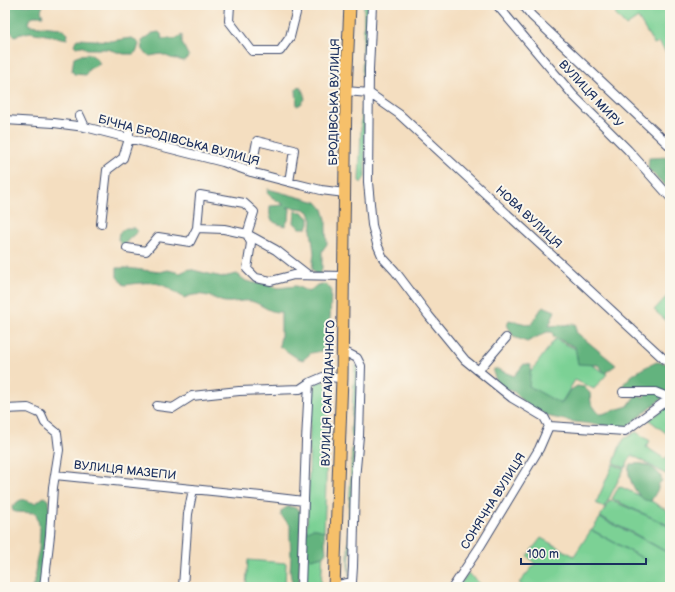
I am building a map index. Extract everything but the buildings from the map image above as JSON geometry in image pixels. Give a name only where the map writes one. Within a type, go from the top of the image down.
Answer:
[{"type":"main road","name":"БРОДІВСЬКА ВУЛИЦЯ","points":[[345,197],[346,92],[350,5]]},
{"type":"main road","name":"ВУЛИЦЯ САГАЙДАЧНОГО","points":[[334,587],[343,351],[345,197]]},
{"type":"street","points":[[230,5],[229,21],[252,51],[280,50],[290,37],[296,14],[296,5]]},
{"type":"street","points":[[372,5],[369,69],[368,182],[372,226],[383,258],[395,271],[465,360],[512,398],[544,417],[549,426],[625,431],[670,398]]},
{"type":"street","name":"ВУЛИЦЯ МИРУ","points":[[497,5],[573,95],[628,150],[670,197]]},
{"type":"street","name":"ВУЛИЦЯ МИРУ","points":[[523,5],[532,16],[670,146]]},
{"type":"street","points":[[346,92],[369,92]]},
{"type":"street","name":"НОВА ВУЛИЦЯ","points":[[369,92],[399,114],[664,359],[670,361]]},
{"type":"street","points":[[80,116],[85,127]]},
{"type":"street","name":"БІЧНА БРОДІВСЬКА ВУЛИЦЯ","points":[[5,120],[54,123],[85,127],[223,162],[251,172],[345,197]]},
{"type":"street","points":[[101,224],[107,170],[123,158],[129,139],[129,130]]},
{"type":"street","points":[[251,172],[257,141],[294,150],[289,182]]},
{"type":"street","points":[[127,248],[146,251],[158,237],[190,242],[197,228],[200,195],[244,203],[254,212],[247,234],[251,243],[247,269],[256,278],[271,281],[294,275],[343,276]]},
{"type":"street","points":[[197,228],[224,229],[247,234],[276,250],[308,275]]},
{"type":"street","points":[[479,371],[506,338]]},
{"type":"street","points":[[334,587],[352,585],[354,567],[355,479],[361,366],[356,358],[343,351]]},
{"type":"street","points":[[157,406],[173,408],[192,396],[239,391],[300,389],[323,377],[342,378]]},
{"type":"street","points":[[301,587],[309,383]]},
{"type":"street","points":[[623,392],[655,392],[670,398]]},
{"type":"street","points":[[5,409],[28,408],[38,412],[41,414],[45,423],[57,433],[58,450],[53,487],[50,535],[44,587]]},
{"type":"street","name":"СОНЯЧНА ВУЛИЦЯ","points":[[453,587],[485,539],[539,449],[549,426]]},
{"type":"street","name":"ВУЛИЦЯ МАЗЕПИ","points":[[55,475],[304,501]]},
{"type":"street","points":[[183,587],[188,514],[193,489]]},
{"type":"green space","points":[[6,5],[43,5],[41,11],[43,16],[33,16],[28,22],[29,25],[61,28],[68,34],[67,39],[30,32],[14,36],[9,29],[5,29]]},
{"type":"green space","points":[[364,5],[369,5],[366,77],[365,80],[363,80],[362,78]]},
{"type":"green space","points":[[625,5],[670,5],[670,59],[659,42],[654,44],[638,18],[626,26],[615,14]]},
{"type":"green space","points":[[159,32],[162,39],[175,39],[182,35],[182,43],[189,57],[184,61],[161,54],[150,56],[143,51],[142,41],[153,33]]},
{"type":"green space","points":[[131,38],[136,40],[139,44],[137,51],[133,54],[124,54],[107,49],[87,49],[81,46],[76,47],[74,45],[78,39],[111,41]]},
{"type":"green space","points":[[90,54],[97,59],[100,64],[89,69],[86,75],[74,74],[72,71],[74,57]]},
{"type":"green space","points":[[299,86],[303,91],[305,99],[297,106],[296,89]]},
{"type":"green space","points":[[365,96],[365,177],[361,183],[359,181],[362,98]]},
{"type":"green space","points":[[670,157],[670,192],[668,188],[648,169],[649,158]]},
{"type":"green space","points":[[268,189],[317,202],[323,209],[326,219],[327,244],[322,251],[322,268],[319,279],[312,269],[314,253],[311,230],[312,221],[309,212],[304,209],[287,207],[290,209],[289,218],[285,226],[274,222],[270,215],[270,206],[284,205],[267,193]]},
{"type":"green space","points":[[295,211],[302,212],[309,218],[307,228],[300,228],[294,223]]},
{"type":"green space","points":[[126,228],[135,228],[138,231],[123,247],[118,239],[119,233]]},
{"type":"green space","points":[[117,268],[160,272],[168,270],[180,273],[189,269],[223,277],[237,274],[246,281],[267,284],[278,288],[296,286],[309,292],[317,285],[325,284],[331,289],[330,326],[327,343],[322,351],[311,353],[303,360],[297,358],[279,346],[281,336],[281,312],[270,310],[251,301],[224,302],[203,295],[192,295],[184,298],[165,286],[155,283],[124,285],[117,277]]},
{"type":"green space","points":[[670,293],[670,324],[654,310]]},
{"type":"green space","points":[[543,306],[555,311],[549,326],[576,324],[576,332],[616,365],[605,373],[598,365],[578,364],[575,347],[554,337],[552,332],[547,332],[527,342],[514,337],[507,325],[509,320],[531,325]]},
{"type":"green space","points":[[555,339],[584,353],[582,359],[607,374],[594,389],[575,380],[560,405],[522,384]]},
{"type":"green space","points":[[657,362],[670,364],[670,398],[660,400],[625,428],[575,422],[551,417],[529,407],[514,392],[498,385],[493,372],[494,369],[497,369],[514,376],[524,364],[531,365],[529,386],[561,404],[569,391],[577,386],[584,387],[590,393],[591,403],[599,414],[602,414],[628,406],[635,396],[644,397],[646,394],[623,388],[623,385],[634,374]]},
{"type":"green space","points":[[357,365],[356,440],[354,440],[351,429],[355,366]]},
{"type":"green space","points":[[320,381],[324,382],[328,388],[326,493],[321,587],[303,587],[309,473],[310,417],[315,384]]},
{"type":"green space","points":[[670,405],[670,436],[649,420]]},
{"type":"green space","points":[[636,432],[650,441],[646,447],[665,459],[670,453],[669,476],[632,455],[625,468],[614,463],[624,439]]},
{"type":"green space","points":[[352,447],[354,451],[349,576],[349,512]]},
{"type":"green space","points":[[613,464],[624,469],[604,508],[596,503]]},
{"type":"green space","points":[[630,464],[646,465],[660,475],[662,481],[658,485],[658,489],[651,501],[645,500],[641,497],[632,484],[629,473]]},
{"type":"green space","points":[[619,486],[670,512],[670,526],[612,499]]},
{"type":"green space","points":[[44,497],[48,500],[50,516],[45,535],[44,571],[40,587],[32,587],[35,581],[36,562],[39,549],[40,529],[36,513],[16,512],[13,511],[12,507],[22,500],[36,503]]},
{"type":"green space","points":[[610,500],[670,527],[670,554],[635,534],[600,517]]},
{"type":"green space","points":[[287,507],[293,507],[301,511],[299,587],[293,587],[290,572],[290,525],[281,516],[281,511]]},
{"type":"green space","points":[[600,518],[670,554],[670,577],[664,587],[656,587],[646,583],[644,587],[524,587],[519,583],[535,564],[527,556],[541,538],[574,556],[591,530],[648,561],[592,530]]},
{"type":"green space","points":[[313,528],[324,531],[326,552],[323,556],[311,559],[305,551],[304,534]]},
{"type":"green space","points":[[248,560],[286,563],[285,587],[246,587]]},
{"type":"green space","points":[[468,573],[484,587],[458,587]]}]
